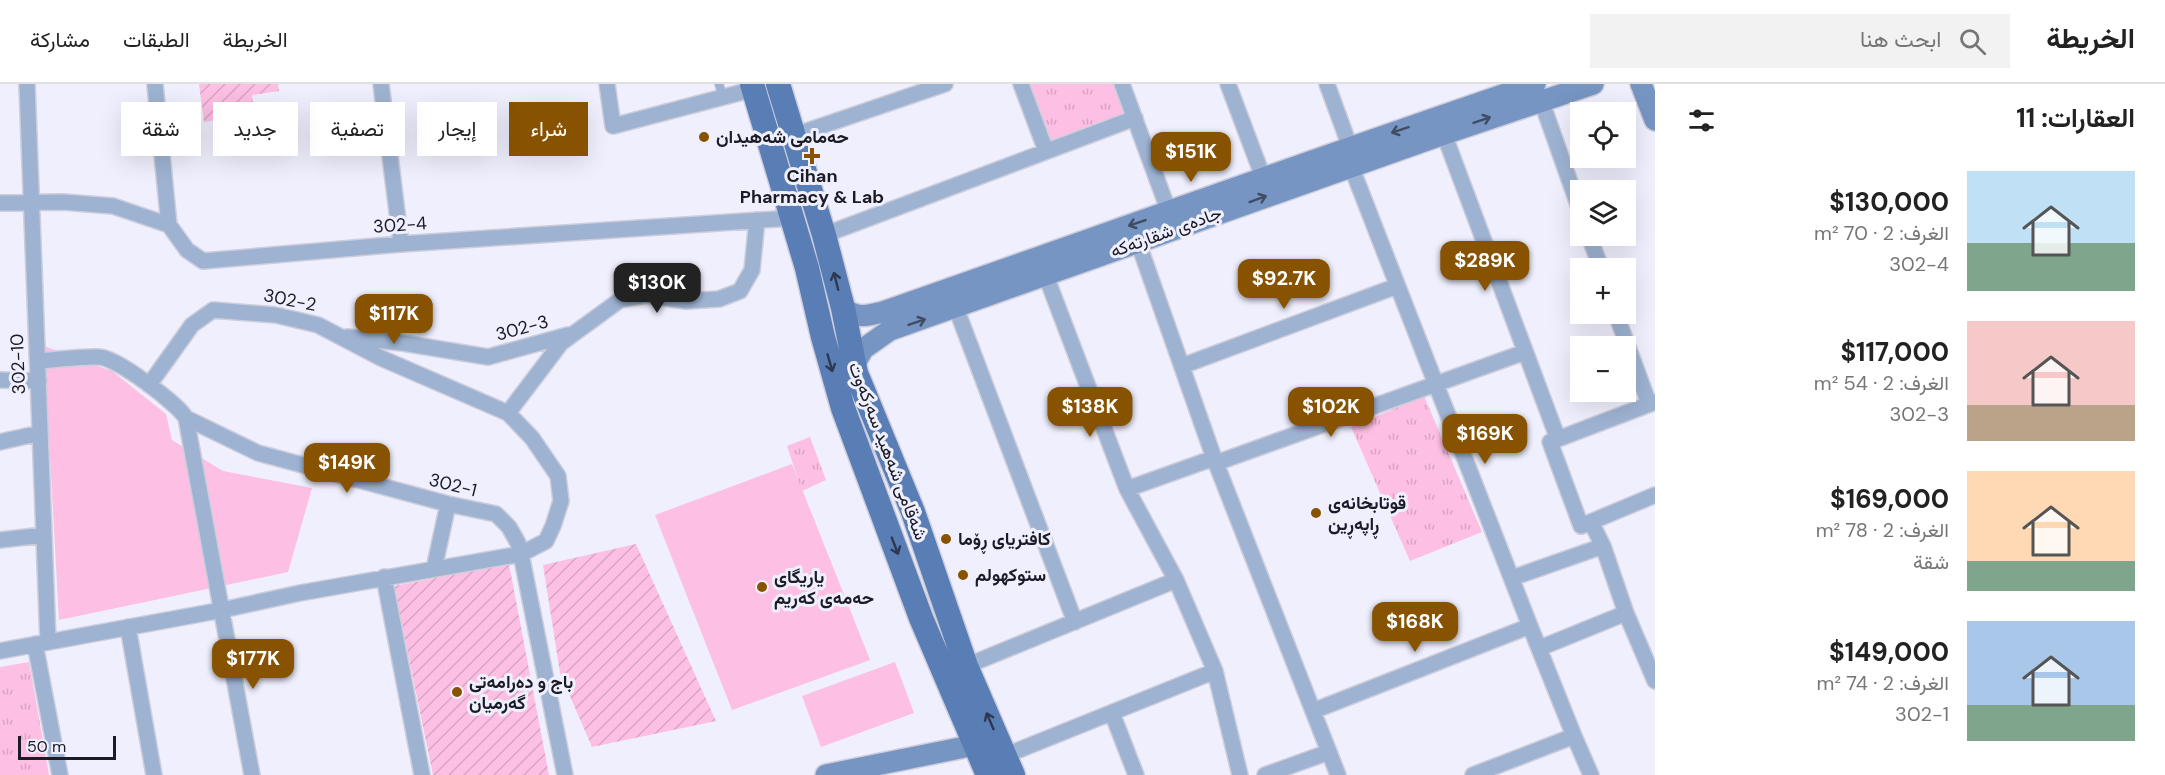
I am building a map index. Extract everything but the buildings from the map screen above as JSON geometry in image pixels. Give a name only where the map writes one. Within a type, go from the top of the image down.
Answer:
[{"type":"main road","name":"شەقامی شەهید سەرکەوت","points":[[778,84],[824,235],[843,308],[854,365],[913,512],[966,666],[1009,765]]},
{"type":"main road","name":"جادەی شقارتەکە","points":[[843,308],[854,316],[868,316],[887,321],[956,308],[1138,242],[1351,157],[1538,92],[1593,84]]},
{"type":"main road","points":[[1641,84],[1655,120]]},
{"type":"main road","name":"شەقامی شەهید سەرکەوت","points":[[753,87],[792,218],[843,408],[921,618],[988,775]]},
{"type":"main road","name":"جادەی شقارتەکە","points":[[854,365],[887,321],[1263,177],[1444,134],[1538,92]]},
{"type":"main road","points":[[826,775],[975,745]]},
{"type":"street","name":"302-10","points":[[27,84],[44,535],[41,643],[60,775]]},
{"type":"street","points":[[0,203],[63,202],[113,206],[169,225],[155,84]]},
{"type":"street","points":[[381,84],[401,244]]},
{"type":"street","points":[[607,84],[613,126],[721,91],[753,87]]},
{"type":"street","points":[[795,135],[945,84]]},
{"type":"street","points":[[1021,84],[1046,151]]},
{"type":"street","points":[[1122,84],[1168,212]]},
{"type":"street","points":[[1228,84],[1263,177]]},
{"type":"street","points":[[1327,84],[1397,286],[1591,775]]},
{"type":"street","points":[[1538,92],[1570,182]]},
{"type":"street","points":[[824,235],[1135,118]]},
{"type":"street","points":[[1444,134],[1558,439]]},
{"type":"street","name":"302-4","points":[[169,225],[187,250],[204,261],[401,244],[792,218]]},
{"type":"street","points":[[508,412],[561,343],[620,300],[647,296],[686,301],[719,299],[740,291],[752,270],[757,220]]},
{"type":"street","points":[[1138,242],[1216,460],[1338,775]]},
{"type":"street","points":[[1046,276],[1127,489],[1176,580],[1215,671],[1240,775]]},
{"type":"street","points":[[1182,366],[1397,286]]},
{"type":"street","points":[[956,308],[1075,622]]},
{"type":"street","name":"302-2","points":[[149,385],[192,325],[213,310],[276,315],[318,325],[381,358],[508,412],[532,438],[558,476],[561,501],[546,541],[521,554]]},
{"type":"street","points":[[1621,324],[1652,403],[1550,442],[1581,526],[1655,495]]},
{"type":"street","name":"302-3","points":[[338,336],[403,343],[488,357],[572,334]]},
{"type":"street","points":[[1127,489],[1525,352]]},
{"type":"street","name":"302-1","points":[[38,361],[101,356],[117,363],[149,385],[181,409],[186,418],[258,453],[448,504],[496,514],[509,527],[519,543],[565,775]]},
{"type":"street","points":[[0,380],[39,381]]},
{"type":"street","points":[[186,418],[252,775]]},
{"type":"street","points":[[0,442],[40,433]]},
{"type":"street","points":[[434,569],[448,504]]},
{"type":"street","points":[[1591,522],[1603,546],[1626,613],[1655,681]]},
{"type":"street","points":[[0,540],[44,535]]},
{"type":"street","points":[[1512,578],[1603,546]]},
{"type":"street","points":[[0,651],[222,610],[300,593],[521,554]]},
{"type":"street","points":[[384,578],[422,775]]},
{"type":"street","points":[[966,666],[1176,580]]},
{"type":"street","points":[[1540,648],[1626,613]]},
{"type":"street","points":[[1313,711],[1530,626]]},
{"type":"street","points":[[128,627],[154,775]]},
{"type":"street","points":[[1009,765],[1112,713],[1215,671]]},
{"type":"street","points":[[1112,713],[1136,775]]},
{"type":"street","points":[[1473,775],[1574,736]]},
{"type":"street","points":[[1266,775],[1329,752]]},
{"type":"green space","points":[[199,84],[278,84],[279,91],[252,95],[253,102],[213,102],[213,121],[204,122]]},
{"type":"green space","points":[[1029,84],[1113,84],[1124,114],[1050,141]]},
{"type":"green space","points":[[44,346],[112,371],[166,414],[172,440],[223,471],[312,488],[288,572],[59,620]]},
{"type":"green space","points":[[1424,396],[1482,532],[1410,561],[1351,427]]},
{"type":"green space","points":[[810,437],[826,480],[802,491],[787,446]]},
{"type":"green space","name":"یاریگای ‌حەمەی کەریم","points":[[792,464],[870,660],[732,710],[655,515]]},
{"type":"green space","points":[[636,544],[716,721],[592,747],[560,673],[543,565]]},
{"type":"green space","points":[[509,564],[549,775],[433,775],[394,586]]},
{"type":"green space","points":[[29,662],[49,775],[0,775],[0,667]]},
{"type":"green space","points":[[895,662],[914,713],[821,747],[802,696]]},
{"type":"place","name":"حەمامی شەهیدان","points":[[704,137]]},
{"type":"place","name":"Cihan Pharmacy & Lab","points":[[812,156]]},
{"type":"place","name":"قوتابخانەی ڕاپەڕین","points":[[1316,513]]},
{"type":"place","name":"کافتریای ڕۆما","points":[[946,539]]},
{"type":"place","name":"ستوكهولم","points":[[963,575]]},
{"type":"place","name":"یاریگای ‌حەمەی کەریم","points":[[762,587]]},
{"type":"place","name":"باج و دەرامەتی گەرمیان","points":[[457,692]]}]
